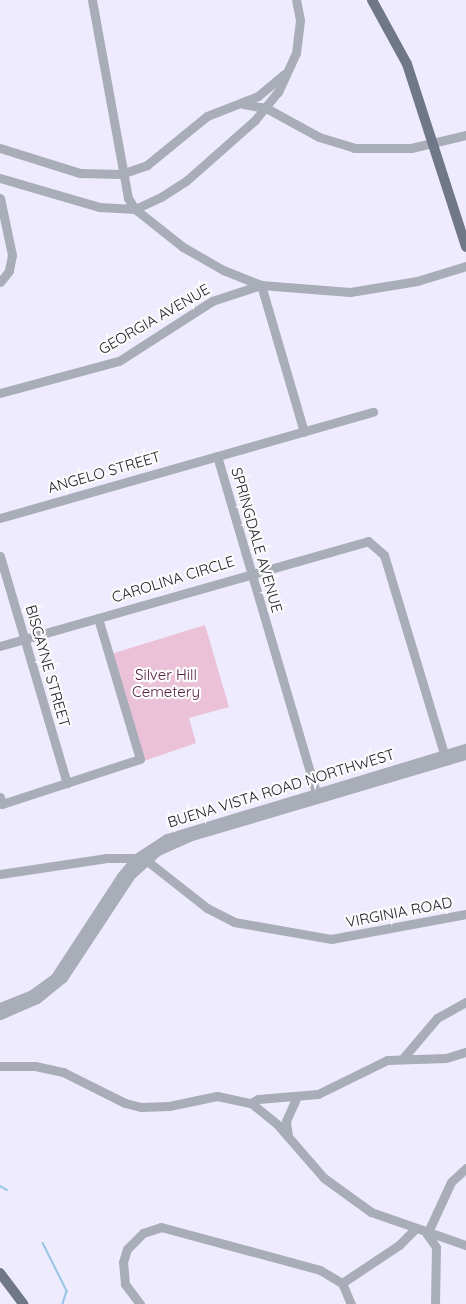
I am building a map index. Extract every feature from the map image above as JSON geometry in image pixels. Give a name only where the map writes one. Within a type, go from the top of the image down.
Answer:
[{"type":"main road","points":[[372,0],[401,51],[434,144],[466,247]]},
{"type":"main road","points":[[0,1273],[23,1304]]},
{"type":"street","points":[[92,0],[121,174],[135,209],[183,247],[224,270],[261,285],[303,432]]},
{"type":"street","points":[[0,282],[9,271],[12,255],[0,197],[1,178],[71,201],[135,209],[186,181],[266,108],[292,66],[299,28],[296,0]]},
{"type":"street","points":[[0,148],[80,172],[121,174],[147,165],[190,127],[258,96],[292,66]]},
{"type":"street","points":[[237,104],[266,108],[320,137],[354,148],[382,151],[434,144],[466,135]]},
{"type":"street","name":"GEORGIA AVENUE","points":[[0,393],[118,361],[212,301],[261,285],[350,292],[417,281],[466,266]]},
{"type":"street","name":"SPRINGDALE AVENUE","points":[[317,796],[217,456],[373,412]]},
{"type":"street","name":"ANGELO STREET","points":[[0,518],[217,456]]},
{"type":"street","name":"CAROLINA CIRCLE","points":[[0,646],[357,542],[377,545],[392,578],[445,758]]},
{"type":"street","name":"BISCAYNE STREET","points":[[0,556],[67,783]]},
{"type":"street","points":[[0,797],[2,804],[140,759],[98,618]]},
{"type":"street","points":[[445,758],[466,748]]},
{"type":"street","points":[[0,1015],[38,999],[63,978],[131,875],[146,860],[175,842],[317,796],[445,758],[466,755]]},
{"type":"street","name":"BUENA VISTA ROAD NORTHWEST","points":[[0,1007],[32,994],[55,977],[136,858],[175,834],[317,796]]},
{"type":"street","name":"VIRGINIA ROAD","points":[[0,874],[107,858],[136,858],[146,860],[214,912],[252,928],[348,938],[466,914]]},
{"type":"street","points":[[404,1057],[437,1017],[466,1002]]},
{"type":"street","points":[[251,1103],[258,1099],[297,1096],[335,1089],[377,1063],[404,1057],[446,1058],[466,1052]]},
{"type":"street","points":[[0,1066],[35,1066],[63,1072],[125,1103],[141,1107],[169,1106],[217,1096],[251,1103],[266,1113],[324,1178],[350,1198],[388,1221],[466,1245]]},
{"type":"street","points":[[288,1136],[286,1121],[297,1096]]},
{"type":"street","points":[[427,1234],[452,1182],[466,1168]]},
{"type":"street","points":[[140,1304],[125,1284],[123,1262],[127,1249],[143,1233],[161,1227],[320,1270],[342,1283],[351,1304]]},
{"type":"street","points":[[342,1283],[399,1245],[415,1229]]},
{"type":"street","points":[[427,1234],[436,1247],[435,1304]]},
{"type":"green space","name":"Silver Hill Cemetery","points":[[205,625],[229,707],[189,718],[196,743],[144,761],[111,654]]},
{"type":"waterway","points":[[0,1186],[7,1190]]},
{"type":"waterway","points":[[43,1243],[67,1291],[63,1304]]}]
